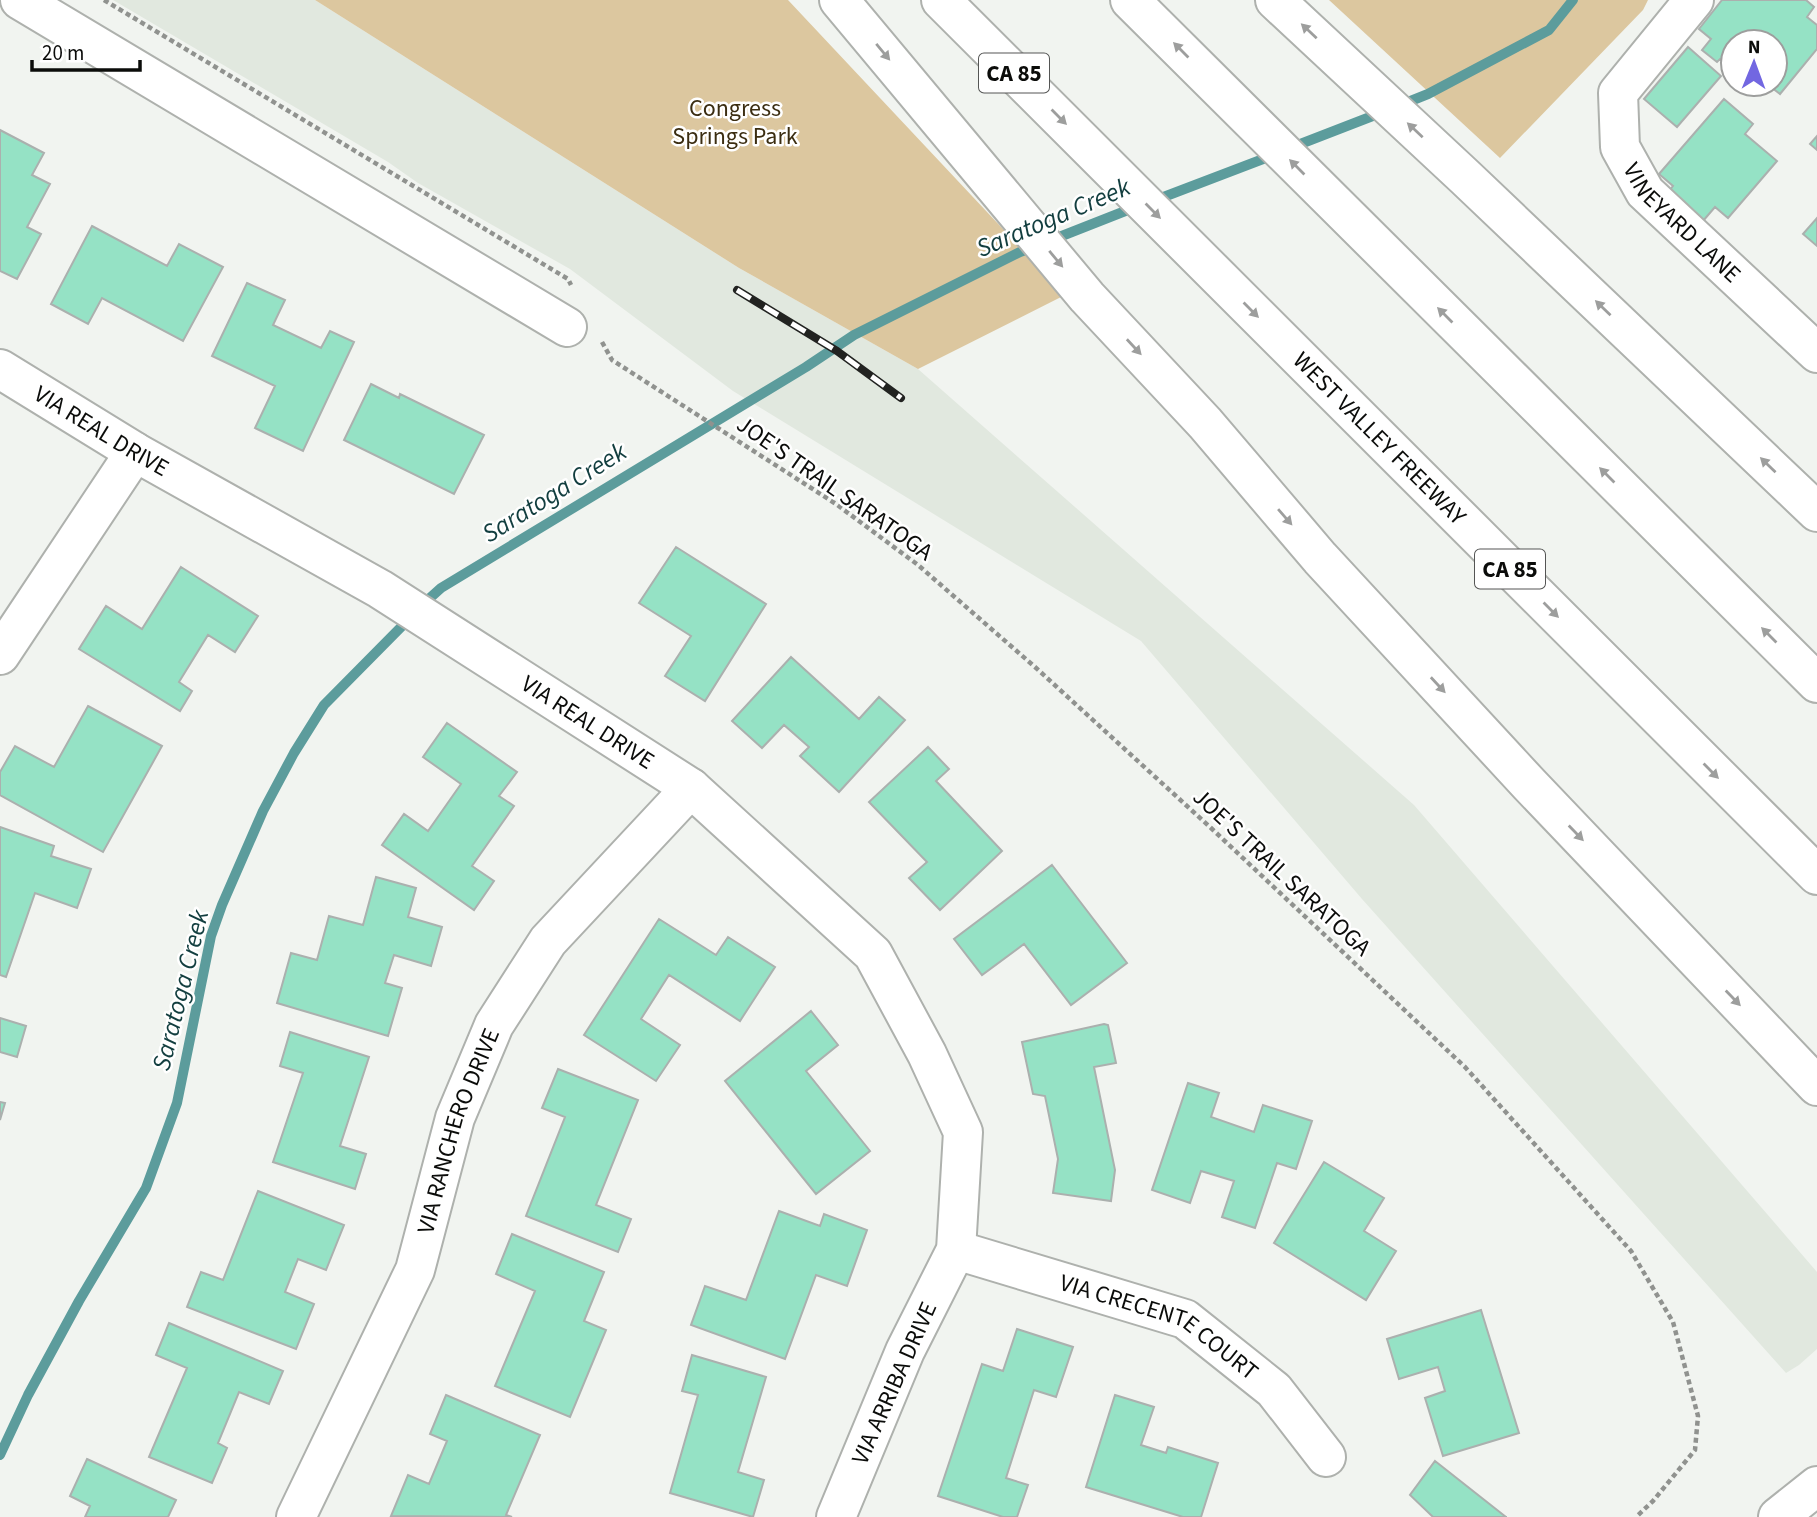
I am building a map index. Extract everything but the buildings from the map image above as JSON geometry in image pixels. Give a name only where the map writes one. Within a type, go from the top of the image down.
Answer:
[{"type":"main road","points":[[20,0],[567,327]]},
{"type":"main road","points":[[839,0],[1087,297],[1205,423],[1320,558],[1519,774],[1817,1086]]},
{"type":"main road","name":"WEST VALLEY FREEWAY","points":[[941,0],[1817,875]]},
{"type":"main road","points":[[1130,0],[1817,683]]},
{"type":"main road","points":[[1275,0],[1817,512]]},
{"type":"main road","name":"VINEYARD LANE","points":[[1694,0],[1618,93],[1620,147],[1645,192],[1817,353]]},
{"type":"main road","name":"VIA REAL DRIVE","points":[[0,369],[135,452],[380,589],[691,788],[873,954],[927,1054],[962,1132],[956,1250]]},
{"type":"main road","points":[[0,655],[135,452]]},
{"type":"main road","name":"VIA RANCHERO DRIVE","points":[[296,1517],[415,1270],[455,1118],[494,1025],[548,941],[691,788]]},
{"type":"main road","name":"VIA CRECENTE COURT","points":[[956,1250],[1185,1319],[1274,1390],[1325,1457]]},
{"type":"main road","name":"VIA ARRIBA DRIVE","points":[[836,1517],[905,1352],[956,1250]]},
{"type":"main road","points":[[1778,1517],[1817,1486]]},
{"type":"path","name":"JOE'S TRAIL SARATOGA","points":[[634,374],[836,504],[918,565],[1035,667],[1465,1067],[1631,1251],[1673,1322],[1698,1416],[1695,1450],[1653,1501],[1636,1517]]},
{"type":"shaded area","points":[[113,0],[315,0],[739,268],[918,369],[1414,805],[1817,1272],[1817,1349],[1786,1373],[1362,899],[1141,641],[733,391],[570,269],[418,183],[388,162]]},
{"type":"green space","name":"Congress Springs Park","points":[[315,0],[788,0],[1065,295],[918,369],[739,268]]},
{"type":"green space","points":[[1329,0],[1648,0],[1643,10],[1500,158]]},
{"type":"waterway","name":"Saratoga Creek","points":[[1398,106],[1428,94],[1549,30],[1573,0]]},
{"type":"waterway","name":"Saratoga Creek","points":[[1290,148],[1383,112]]},
{"type":"waterway","name":"Saratoga Creek","points":[[1153,201],[1276,154]]},
{"type":"waterway","name":"Saratoga Creek","points":[[1049,241],[1138,206]]},
{"type":"waterway","name":"Saratoga Creek","points":[[421,606],[441,588],[806,367],[854,335],[1034,247]]},
{"type":"waterway","name":"Saratoga Creek","points":[[0,1455],[28,1395],[79,1301],[146,1188],[177,1103],[211,936],[263,811],[324,705],[410,618]]},
{"type":"railway","points":[[737,290],[837,351],[901,398]]}]
